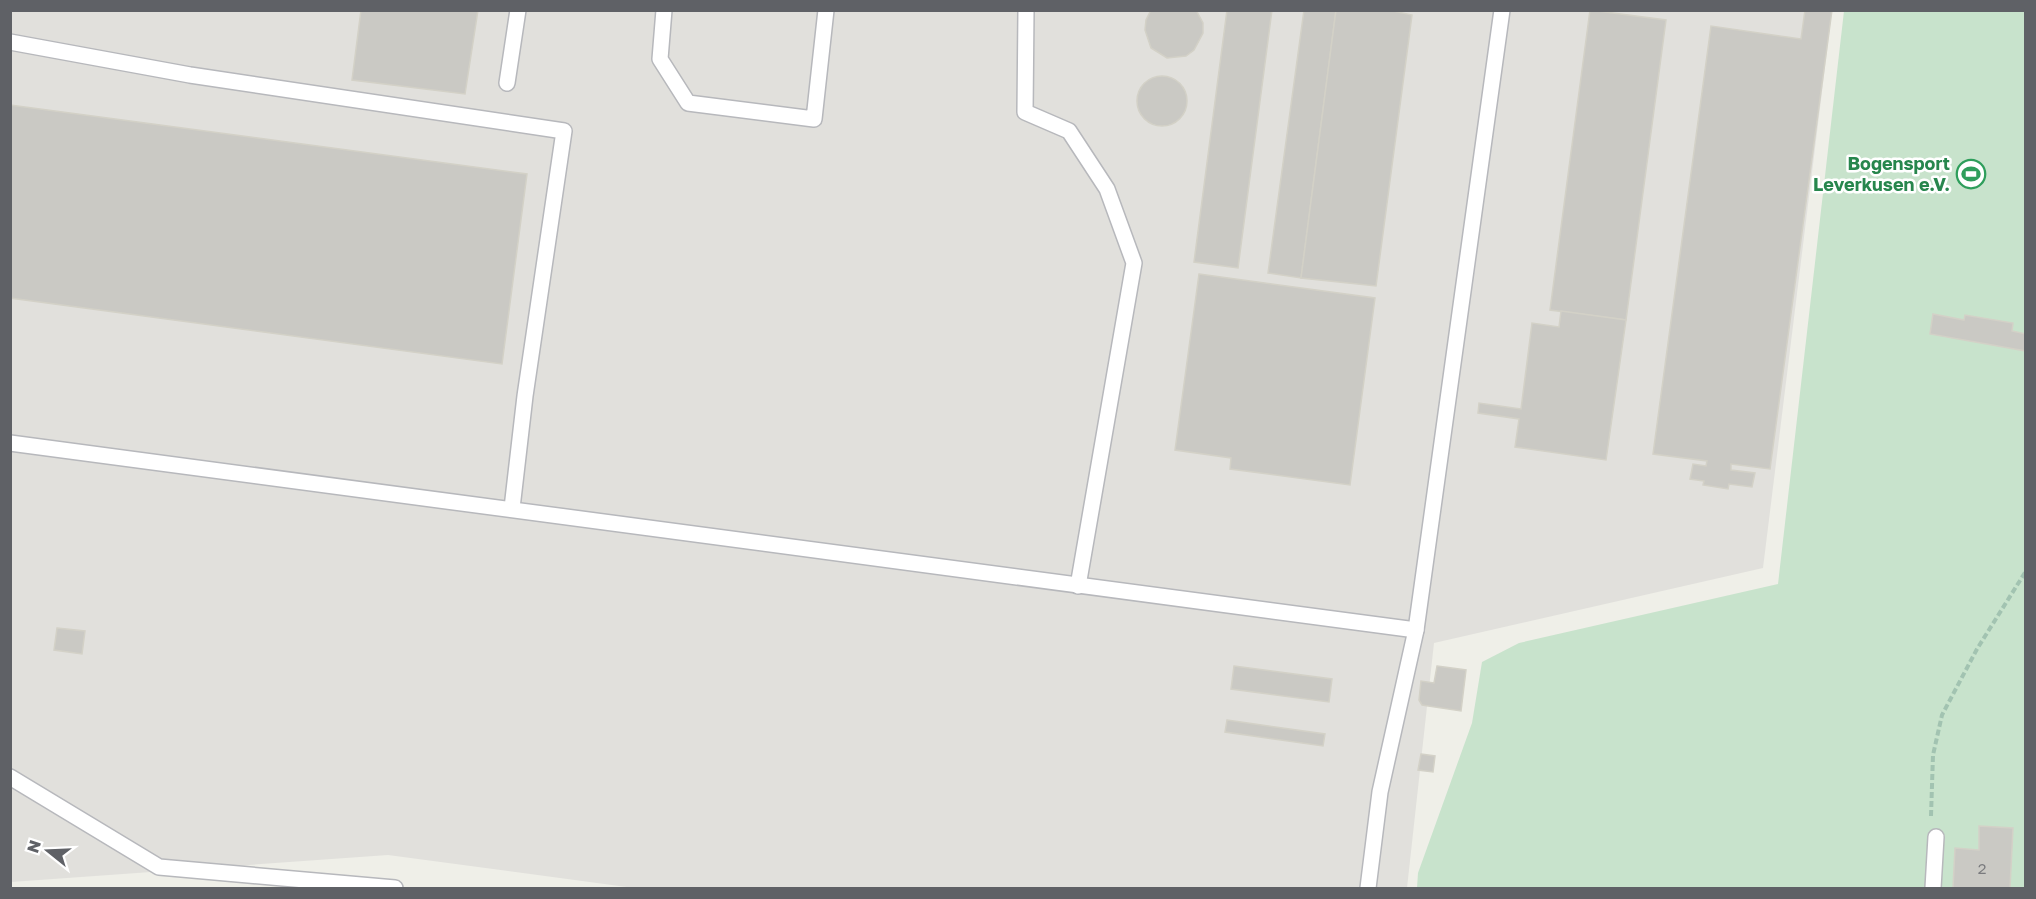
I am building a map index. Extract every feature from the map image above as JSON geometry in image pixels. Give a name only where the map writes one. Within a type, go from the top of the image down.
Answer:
[{"type":"lane","points":[[507,83],[518,10]]},
{"type":"lane","points":[[664,10],[660,59],[688,103],[813,118],[826,10]]},
{"type":"lane","points":[[1026,10],[1025,112],[1069,131],[1107,189],[1134,263],[1078,586]]},
{"type":"lane","points":[[1368,888],[1380,792],[1416,630],[1502,10]]},
{"type":"lane","points":[[10,42],[190,75],[564,131],[525,396],[512,508]]},
{"type":"lane","points":[[10,443],[1416,630]]},
{"type":"lane","points":[[10,777],[159,867],[395,888]]},
{"type":"lane","points":[[1933,888],[1936,837]]},
{"type":"path","points":[[1936,837],[1931,822],[1933,755],[1942,715],[1977,649],[2025,571]]},
{"type":"shaded area","points":[[11,11],[1832,11],[1763,568],[1434,643],[1407,888],[634,888],[388,855],[11,882]]},
{"type":"green space","points":[[1844,11],[2025,11],[2025,888],[1417,888],[1418,873],[1472,723],[1482,662],[1519,643],[1778,584]]},
{"type":"building","points":[[361,10],[478,10],[465,94],[352,80]]},
{"type":"building","points":[[1151,10],[1196,10],[1203,23],[1203,33],[1194,50],[1186,56],[1167,58],[1151,48],[1145,30],[1146,20]]},
{"type":"building","points":[[1227,10],[1272,10],[1238,268],[1194,262]]},
{"type":"building","points":[[1304,10],[1336,10],[1301,278],[1268,273]]},
{"type":"building","points":[[1336,10],[1389,10],[1412,15],[1376,286],[1301,278]]},
{"type":"building","points":[[1590,10],[1666,20],[1626,320],[1550,310]]},
{"type":"building","points":[[1805,10],[1832,10],[1770,469],[1731,464],[1731,470],[1755,473],[1752,487],[1729,484],[1728,489],[1703,485],[1704,481],[1690,479],[1693,464],[1706,466],[1707,461],[1653,454],[1711,26],[1801,39]]},
{"type":"building","points":[[1162,76],[1171,78],[1182,87],[1187,101],[1185,110],[1176,121],[1162,126],[1153,124],[1142,115],[1137,101],[1139,92],[1148,81]]},
{"type":"building","points":[[10,105],[527,174],[502,364],[10,298]]},
{"type":"building","points":[[1199,274],[1375,298],[1350,485],[1230,469],[1231,458],[1175,450]]},
{"type":"building","points":[[1561,311],[1626,320],[1606,460],[1515,447],[1519,419],[1478,413],[1479,403],[1521,409],[1532,323],[1559,327]]},
{"type":"building","points":[[1933,314],[1964,320],[1965,315],[2013,323],[2012,331],[2026,334],[2026,351],[1930,334]]},
{"type":"building","points":[[57,628],[85,631],[82,654],[54,650]]},
{"type":"building","points":[[1234,666],[1332,679],[1329,702],[1231,689]]},
{"type":"building","points":[[1437,666],[1466,670],[1461,711],[1422,705],[1419,700],[1421,681],[1434,683]]},
{"type":"building","points":[[1227,720],[1325,734],[1323,746],[1225,732]]},
{"type":"building","points":[[1421,754],[1435,756],[1433,772],[1418,770]]},
{"type":"building","points":[[1979,826],[2013,828],[2010,888],[1953,888],[1955,848],[1979,850]]},
{"type":"place","name":"Bogensport Leverkusen e.V.","points":[[1971,174]]}]
